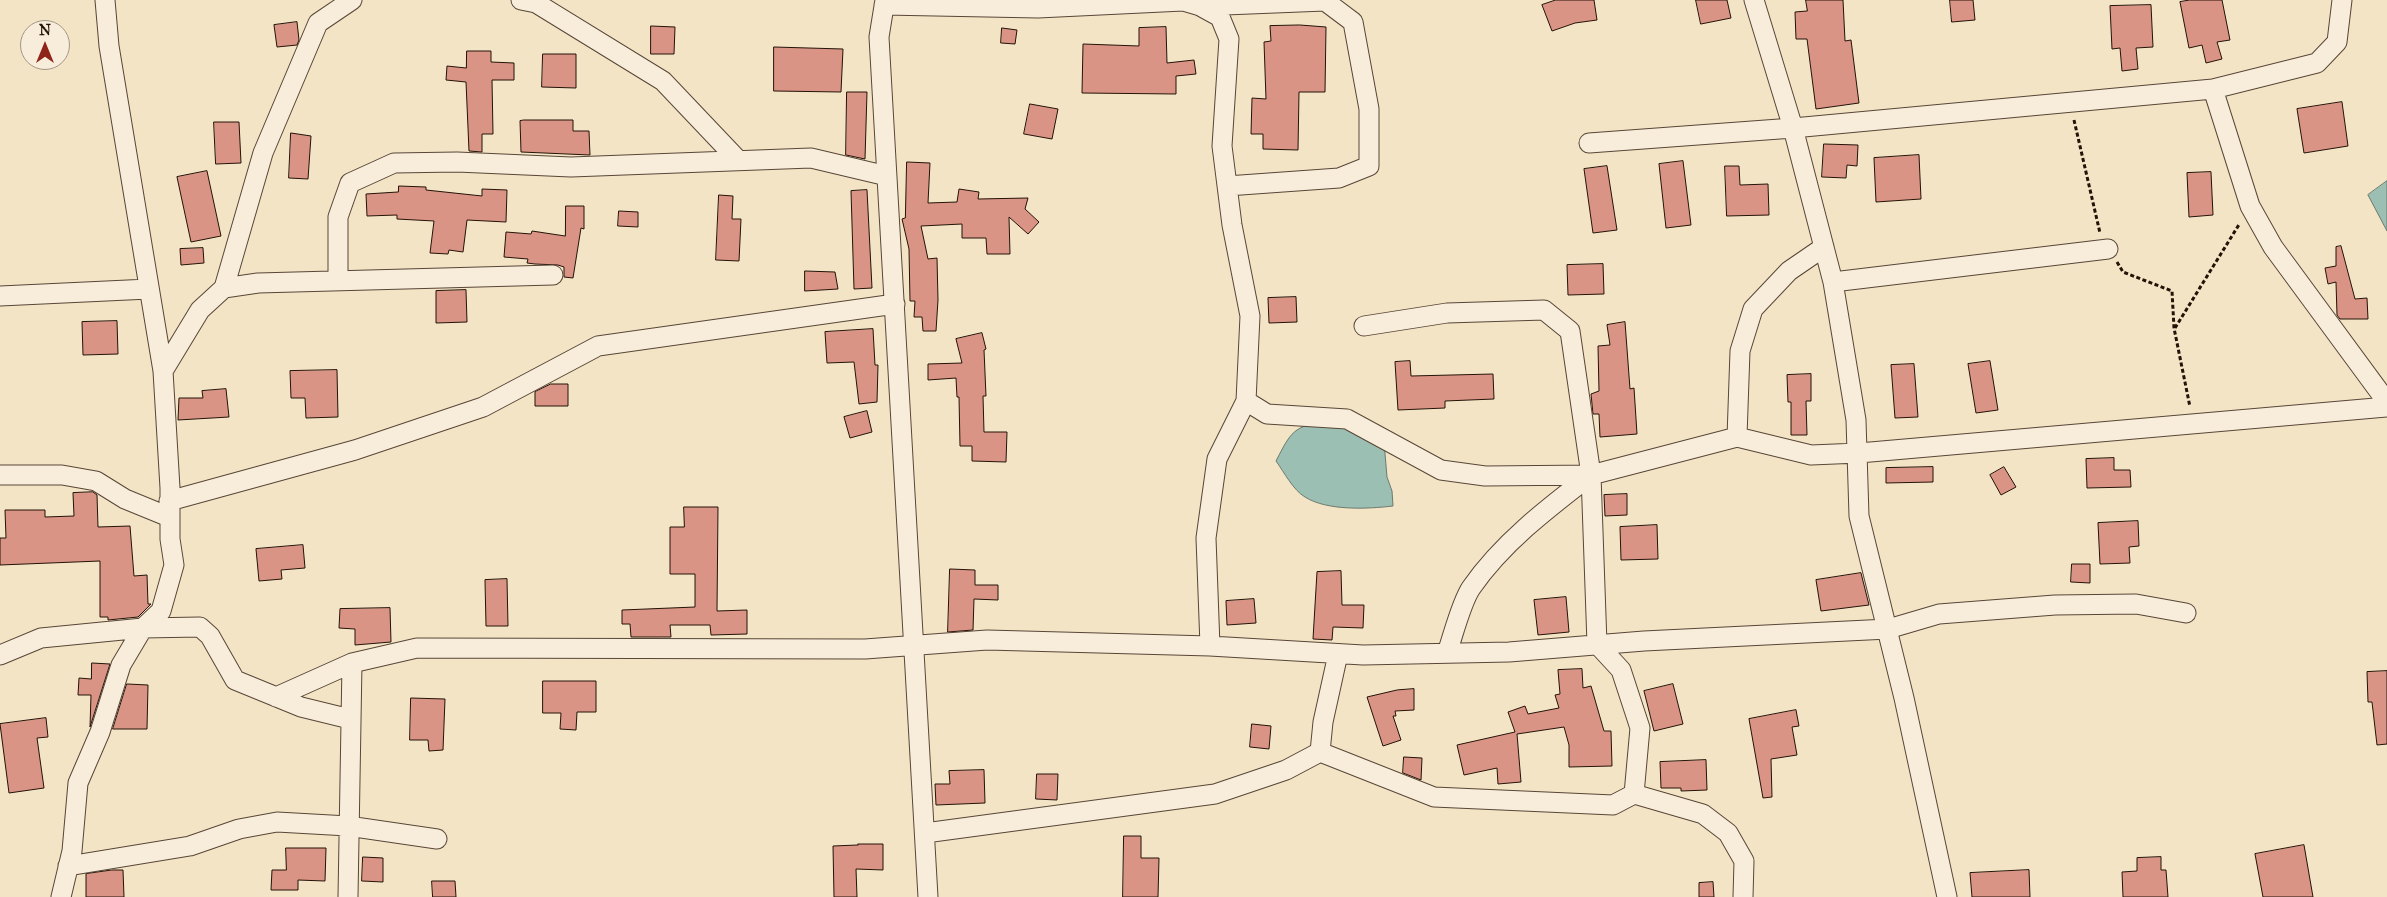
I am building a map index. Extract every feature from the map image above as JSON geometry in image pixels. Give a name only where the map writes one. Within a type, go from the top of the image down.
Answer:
[{"type":"street","points":[[61,897],[68,866],[78,783],[100,732],[121,666],[143,628],[161,611],[174,565],[169,509],[163,371],[110,46],[105,0]]},
{"type":"street","points":[[163,371],[200,310],[224,288],[262,153],[318,23],[352,0]]},
{"type":"street","points":[[521,0],[536,3],[663,81],[738,160]]},
{"type":"street","points":[[1754,0],[1793,128],[1833,282],[1856,420],[1859,516],[1888,629],[1948,897]]},
{"type":"street","points":[[1589,143],[1793,128],[2213,89],[2317,63],[2337,42],[2342,0]]},
{"type":"street","points":[[928,897],[879,37],[884,2],[1038,8],[1182,1],[1201,3],[1325,1],[1353,22],[1369,109],[1369,166],[1340,178],[1227,186]]},
{"type":"street","points":[[1201,3],[1220,17],[1229,39],[1222,146],[1232,225],[1250,316],[1246,401],[1217,459],[1206,538],[1210,646]]},
{"type":"street","points":[[2213,89],[2250,206],[2273,248],[2387,402]]},
{"type":"street","points":[[338,280],[338,218],[350,183],[394,164],[457,162],[571,167],[811,158],[887,176]]},
{"type":"street","points":[[1737,436],[1740,351],[1753,309],[1788,272],[1824,246]]},
{"type":"street","points":[[1833,282],[2108,249]]},
{"type":"street","points":[[224,288],[258,283],[553,275]]},
{"type":"street","points":[[0,296],[149,289]]},
{"type":"street","points":[[0,475],[62,475],[96,481],[125,499],[169,509],[483,407],[598,346],[894,304]]},
{"type":"street","points":[[1364,326],[1447,314],[1544,310],[1570,331],[1591,475],[1597,644],[1621,670],[1640,728],[1634,794]]},
{"type":"street","points":[[1246,401],[1267,414],[1347,419],[1441,470],[1485,476],[1591,475],[1737,436],[1812,455],[1858,453],[2387,407]]},
{"type":"street","points":[[1447,653],[1470,590],[1500,554],[1538,516],[1591,475]]},
{"type":"street","points":[[276,697],[352,663],[416,648],[865,649],[986,640],[1210,646],[1338,654],[1509,652],[1597,644],[1888,629],[1939,614],[2054,606],[2136,604],[2186,613]]},
{"type":"street","points":[[0,640],[143,628],[200,627],[210,636],[236,680],[301,707],[350,719]]},
{"type":"street","points":[[0,655],[41,638]]},
{"type":"street","points":[[1320,752],[1323,722],[1338,654]]},
{"type":"street","points":[[348,897],[352,663]]},
{"type":"street","points":[[925,833],[1215,794],[1286,770],[1320,752],[1434,798],[1614,805],[1634,794],[1703,814],[1728,833],[1744,861],[1743,897]]},
{"type":"street","points":[[68,866],[190,846],[239,829],[277,822],[348,826],[437,839]]},
{"type":"path","points":[[2070,102],[2102,240],[2123,272],[2172,291],[2174,328],[2193,424]]},
{"type":"path","points":[[2174,328],[2250,206]]},
{"type":"water","points":[[2387,181],[2387,231],[2368,195]]},
{"type":"water","points":[[1327,421],[1384,442],[1387,477],[1392,491],[1393,506],[1348,508],[1325,505],[1305,497],[1293,485],[1276,461],[1281,451],[1294,432],[1300,428]]},
{"type":"building","points":[[1556,0],[1594,0],[1597,20],[1575,23],[1552,31],[1542,5]]},
{"type":"building","points":[[1696,0],[1727,0],[1731,18],[1701,24]]},
{"type":"building","points":[[1806,0],[1843,0],[1845,41],[1851,40],[1859,103],[1816,109],[1807,39],[1796,39],[1795,12],[1807,11]]},
{"type":"building","points":[[1950,0],[1973,0],[1975,20],[1952,22]]},
{"type":"building","points":[[2190,0],[2222,0],[2230,40],[2217,42],[2222,59],[2206,63],[2202,45],[2189,48],[2180,2]]},
{"type":"building","points":[[2151,5],[2153,47],[2136,48],[2138,69],[2122,71],[2120,48],[2112,49],[2110,6]]},
{"type":"building","points":[[297,22],[299,40],[297,45],[277,47],[274,25]]},
{"type":"building","points":[[1300,25],[1326,27],[1325,92],[1299,92],[1298,150],[1263,149],[1263,134],[1251,134],[1252,98],[1266,99],[1264,42],[1271,41],[1270,26]]},
{"type":"building","points":[[651,26],[675,27],[674,54],[651,54]]},
{"type":"building","points":[[1166,27],[1167,63],[1194,60],[1196,74],[1176,76],[1176,94],[1082,93],[1083,44],[1139,46],[1139,28]]},
{"type":"building","points":[[1002,28],[1017,30],[1015,44],[1001,43]]},
{"type":"building","points":[[774,47],[843,49],[841,92],[774,91]]},
{"type":"building","points":[[467,51],[491,51],[491,62],[514,63],[514,80],[492,80],[493,134],[482,134],[482,152],[469,151],[466,82],[446,80],[447,66],[466,68]]},
{"type":"building","points":[[543,54],[576,54],[576,88],[542,87]]},
{"type":"building","points":[[847,92],[867,92],[865,159],[846,155]]},
{"type":"building","points":[[2342,102],[2348,146],[2304,153],[2297,109]]},
{"type":"building","points":[[1030,104],[1058,109],[1052,139],[1024,134]]},
{"type":"building","points":[[573,120],[573,131],[589,131],[590,155],[521,152],[520,121]]},
{"type":"building","points":[[214,122],[239,122],[241,163],[216,164]]},
{"type":"building","points":[[291,133],[311,136],[308,179],[289,178]]},
{"type":"building","points":[[1824,144],[1858,145],[1857,166],[1847,165],[1846,178],[1822,177]]},
{"type":"building","points":[[1919,155],[1921,199],[1876,202],[1874,158]]},
{"type":"building","points":[[1683,161],[1691,225],[1666,228],[1659,164]]},
{"type":"building","points":[[907,162],[930,163],[928,203],[957,202],[959,189],[979,192],[978,199],[1028,198],[1025,209],[1039,222],[1028,234],[1009,217],[1010,254],[987,254],[986,238],[962,238],[962,224],[921,226],[928,259],[937,258],[938,300],[936,331],[923,331],[922,317],[914,317],[915,301],[910,301],[909,249],[902,219],[905,218]]},
{"type":"building","points":[[1607,166],[1617,230],[1593,233],[1584,169]]},
{"type":"building","points":[[1725,166],[1739,166],[1740,185],[1768,184],[1769,215],[1727,216]]},
{"type":"building","points":[[207,171],[221,236],[191,242],[177,177]]},
{"type":"building","points":[[2211,172],[2213,215],[2189,217],[2187,173]]},
{"type":"building","points":[[399,186],[426,187],[426,190],[482,196],[482,189],[507,190],[506,222],[467,220],[463,252],[449,250],[448,254],[430,253],[434,221],[397,219],[397,215],[367,216],[366,194],[398,192]]},
{"type":"building","points":[[867,190],[872,288],[854,289],[851,191]]},
{"type":"building","points":[[719,195],[733,196],[732,219],[741,219],[739,261],[716,260]]},
{"type":"building","points":[[566,206],[584,206],[584,229],[581,228],[573,278],[564,277],[564,267],[558,265],[527,263],[528,259],[504,257],[506,232],[531,234],[532,231],[565,236]]},
{"type":"building","points":[[619,211],[638,212],[638,227],[618,226]]},
{"type":"building","points":[[2341,246],[2355,299],[2367,298],[2368,319],[2340,319],[2337,315],[2336,282],[2328,284],[2325,268],[2336,266],[2336,247]]},
{"type":"building","points":[[203,248],[204,263],[181,265],[180,249]]},
{"type":"building","points":[[1603,264],[1604,294],[1568,295],[1567,265]]},
{"type":"building","points":[[805,271],[835,272],[838,289],[805,291]]},
{"type":"building","points":[[466,290],[467,322],[436,323],[436,291]]},
{"type":"building","points":[[1296,297],[1297,322],[1269,323],[1268,298]]},
{"type":"building","points":[[117,321],[118,354],[83,355],[82,322]]},
{"type":"building","points":[[1625,322],[1630,389],[1634,388],[1637,434],[1600,437],[1599,414],[1593,414],[1591,394],[1599,391],[1598,346],[1610,345],[1607,325]]},
{"type":"building","points":[[873,329],[875,365],[878,365],[877,402],[859,404],[854,362],[827,363],[825,332]]},
{"type":"building","points":[[982,333],[986,349],[984,350],[986,396],[983,396],[984,432],[1007,432],[1006,462],[972,461],[972,446],[960,446],[959,397],[957,397],[956,378],[928,380],[928,364],[962,363],[956,339]]},
{"type":"building","points":[[1410,361],[1411,376],[1493,374],[1494,399],[1445,401],[1445,408],[1398,410],[1395,362]]},
{"type":"building","points":[[1990,361],[1998,410],[1976,413],[1968,364]]},
{"type":"building","points":[[1914,364],[1918,417],[1895,418],[1891,365]]},
{"type":"building","points":[[337,370],[338,417],[306,418],[305,398],[291,398],[290,371]]},
{"type":"building","points":[[1811,374],[1811,401],[1806,401],[1807,435],[1791,435],[1791,402],[1788,402],[1787,375]]},
{"type":"building","points":[[551,384],[568,384],[568,406],[535,406],[535,392]]},
{"type":"building","points":[[226,389],[229,417],[178,420],[179,398],[203,398],[202,391]]},
{"type":"building","points":[[867,411],[872,432],[850,438],[844,417]]},
{"type":"building","points":[[2114,458],[2114,470],[2130,470],[2131,487],[2087,488],[2086,459]]},
{"type":"building","points":[[1933,467],[1933,482],[1886,483],[1886,468]]},
{"type":"building","points":[[2004,467],[2016,487],[2001,495],[1990,475]]},
{"type":"building","points":[[93,492],[97,495],[98,527],[130,526],[134,576],[147,575],[148,604],[151,604],[138,617],[108,620],[108,617],[100,617],[100,561],[0,565],[0,538],[6,538],[5,510],[45,510],[45,517],[74,516],[73,493]]},
{"type":"building","points":[[1627,494],[1627,515],[1605,516],[1604,495]]},
{"type":"building","points":[[684,507],[718,507],[717,611],[747,610],[747,634],[711,635],[710,625],[670,625],[671,637],[631,637],[630,624],[622,624],[622,610],[695,607],[695,574],[670,574],[670,527],[684,527]]},
{"type":"building","points":[[2138,521],[2139,546],[2129,547],[2130,563],[2100,564],[2098,523]]},
{"type":"building","points":[[1657,525],[1658,559],[1621,560],[1620,527]]},
{"type":"building","points":[[303,545],[305,568],[281,570],[282,579],[259,581],[256,549]]},
{"type":"building","points":[[2072,564],[2090,564],[2090,583],[2071,582]]},
{"type":"building","points":[[950,569],[975,570],[975,585],[998,585],[998,600],[974,599],[973,630],[948,632]]},
{"type":"building","points":[[1341,571],[1342,605],[1364,605],[1363,628],[1333,627],[1332,640],[1313,639],[1317,572]]},
{"type":"building","points":[[1861,573],[1869,605],[1821,611],[1816,580]]},
{"type":"building","points":[[507,579],[508,626],[486,626],[485,580]]},
{"type":"building","points":[[1566,597],[1569,632],[1538,635],[1534,600]]},
{"type":"building","points":[[1254,599],[1256,623],[1227,625],[1226,601]]},
{"type":"building","points":[[390,608],[391,642],[355,645],[355,629],[339,628],[340,609]]},
{"type":"building","points":[[92,663],[110,664],[90,727],[91,695],[78,695],[79,678],[91,679]]},
{"type":"building","points":[[1582,669],[1583,688],[1591,686],[1604,731],[1611,731],[1612,766],[1569,767],[1569,745],[1564,727],[1517,734],[1521,782],[1498,784],[1497,768],[1464,775],[1457,745],[1515,732],[1508,712],[1525,706],[1528,714],[1559,708],[1555,695],[1560,694],[1558,670]]},
{"type":"building","points":[[2387,671],[2387,744],[2377,745],[2372,702],[2368,702],[2367,672]]},
{"type":"building","points":[[543,681],[596,681],[596,712],[577,712],[576,730],[560,729],[561,713],[543,713]]},
{"type":"building","points":[[127,684],[148,685],[147,729],[113,729]]},
{"type":"building","points":[[1673,684],[1683,724],[1654,731],[1644,691]]},
{"type":"building","points":[[1414,689],[1414,710],[1395,711],[1396,716],[1393,716],[1401,740],[1383,746],[1367,697],[1397,690]]},
{"type":"building","points":[[411,698],[445,699],[443,750],[429,751],[428,740],[410,740]]},
{"type":"building","points":[[1796,710],[1799,726],[1792,727],[1797,755],[1771,759],[1772,797],[1763,798],[1749,719]]},
{"type":"building","points":[[46,718],[48,737],[37,738],[44,788],[9,793],[0,724]]},
{"type":"building","points":[[1252,724],[1271,726],[1269,749],[1250,747]]},
{"type":"building","points":[[1404,757],[1422,758],[1421,780],[1403,773]]},
{"type":"building","points":[[1706,760],[1707,790],[1681,791],[1681,788],[1661,788],[1660,762]]},
{"type":"building","points":[[984,770],[985,803],[936,805],[935,784],[950,784],[949,771]]},
{"type":"building","points":[[1037,774],[1058,774],[1057,800],[1036,799]]},
{"type":"building","points":[[1124,836],[1141,836],[1141,858],[1159,858],[1158,897],[1123,897]]},
{"type":"building","points":[[883,844],[883,870],[856,869],[857,897],[834,897],[833,846]]},
{"type":"building","points":[[2304,845],[2313,897],[2263,897],[2255,854]]},
{"type":"building","points":[[286,848],[326,848],[325,881],[298,880],[298,890],[271,890],[272,870],[286,870]]},
{"type":"building","points":[[363,857],[383,858],[383,882],[362,881]]},
{"type":"building","points":[[2161,857],[2161,870],[2166,870],[2168,897],[2123,897],[2122,872],[2137,871],[2137,858]]},
{"type":"building","points":[[123,870],[124,897],[86,897],[86,874]]},
{"type":"building","points":[[2029,870],[2030,897],[1972,897],[1970,873]]},
{"type":"building","points":[[432,881],[455,881],[456,897],[433,897]]},
{"type":"building","points":[[1713,882],[1714,897],[1699,897],[1699,883]]}]
